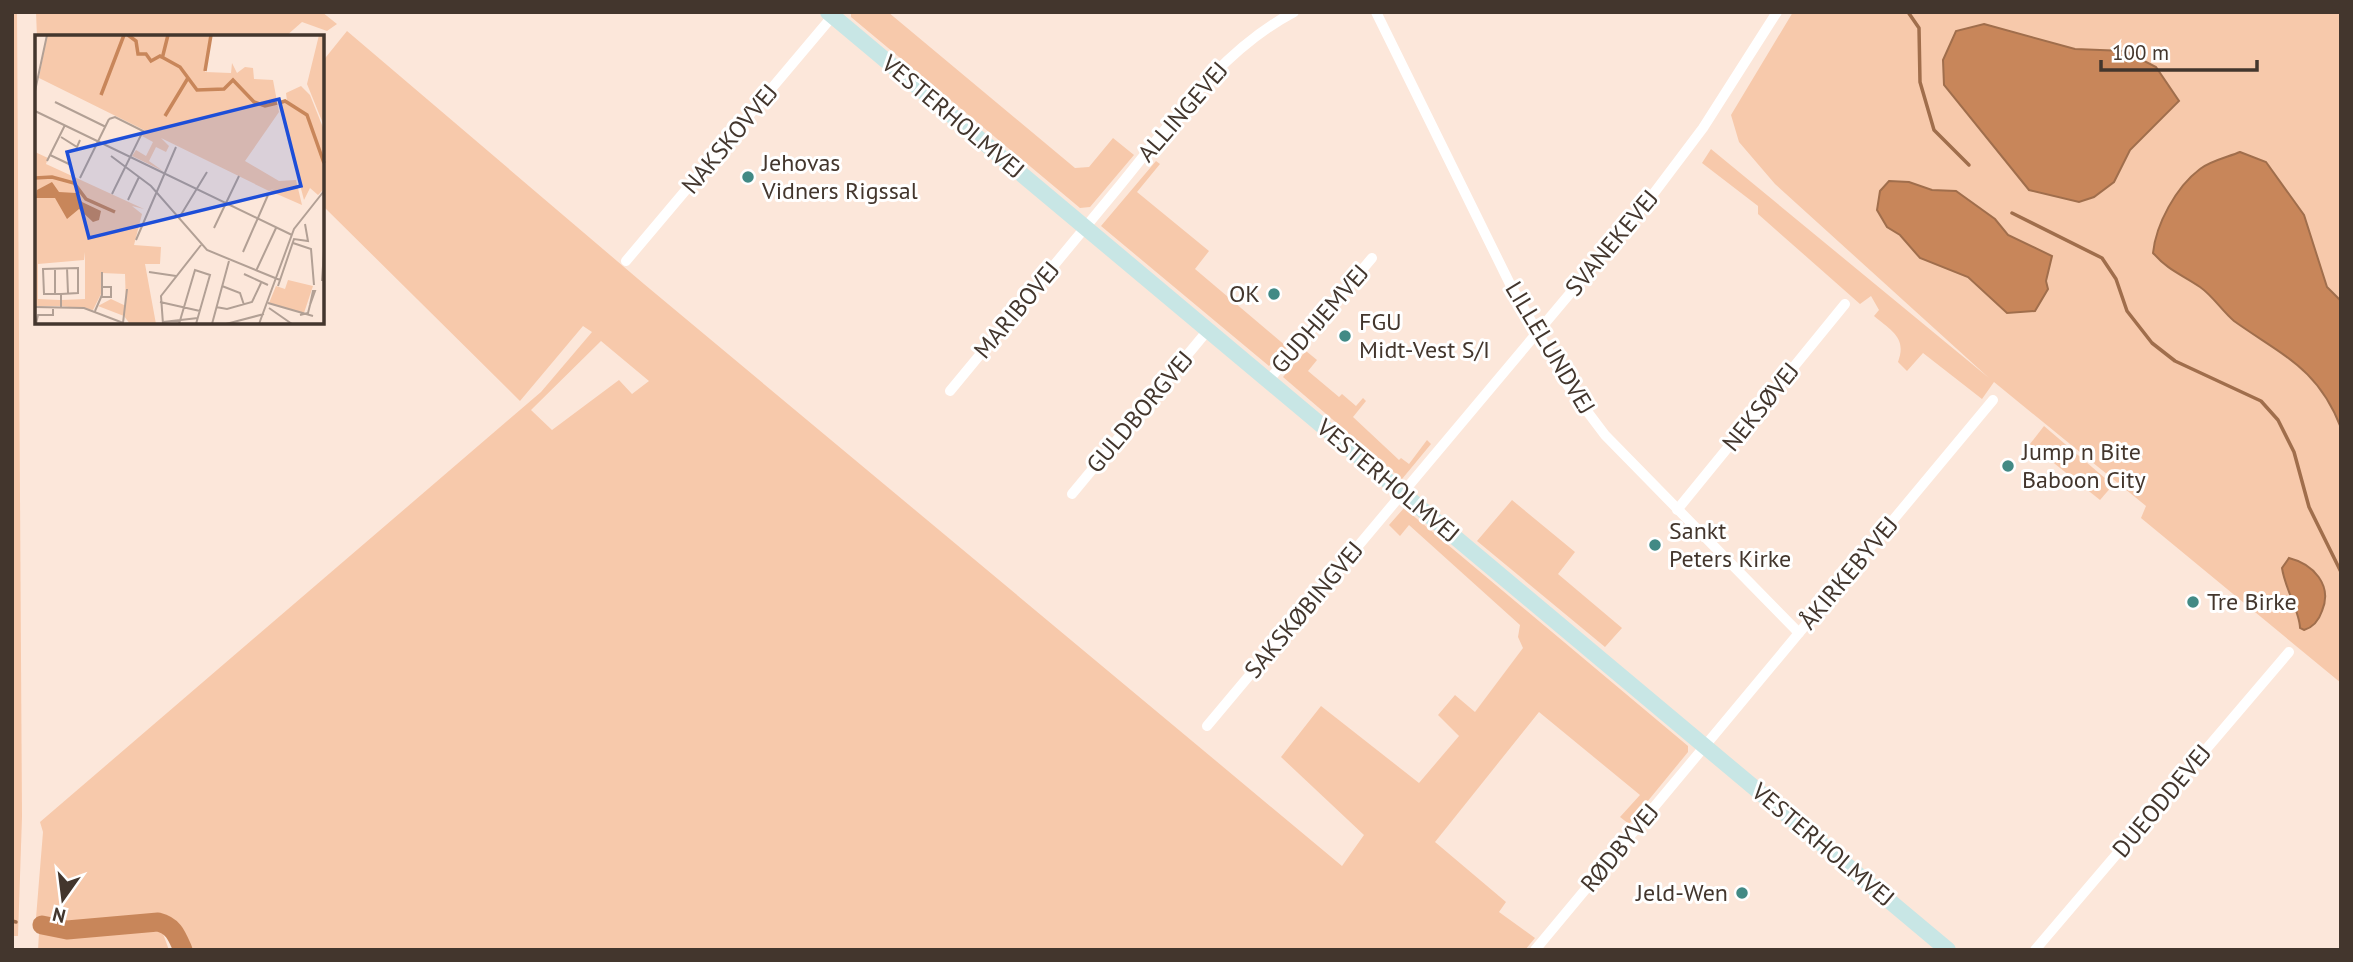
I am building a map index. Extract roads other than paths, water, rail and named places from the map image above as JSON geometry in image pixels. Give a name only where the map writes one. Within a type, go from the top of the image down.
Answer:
[{"type":"street","name":"ALLINGEVEJ","points":[[1085,228],[1235,53],[1265,27],[1294,12]]},
{"type":"street","name":"LILLELUNDVEJ","points":[[1376,12],[1536,334],[1568,386],[1605,435],[1799,633]]},
{"type":"street","name":"SVANEKEVEJ","points":[[1402,493],[1651,197],[1703,128],[1777,12]]},
{"type":"street","name":"VESTERHOLMVEJ","points":[[832,14],[1948,950]]},
{"type":"street","name":"NAKSKOVVEJ","points":[[626,261],[832,14]]},
{"type":"street","name":"MARIBOVEJ","points":[[950,391],[1085,228]]},
{"type":"street","name":"GUDHJEMVEJ","points":[[1268,381],[1373,258]]},
{"type":"street","name":"NEKSØVEJ","points":[[1676,510],[1845,304]]},
{"type":"street","name":"GULDBORGVEJ","points":[[1072,494],[1208,330]]},
{"type":"street","name":"ÅKIRKEBYVEJ","points":[[1704,745],[1993,400]]},
{"type":"street","name":"SAKSKØBINGVEJ","points":[[1207,726],[1402,493]]},
{"type":"street","name":"DUEODDEVEJ","points":[[2035,950],[2289,652]]},
{"type":"street","name":"RØDBYVEJ","points":[[1535,950],[1704,745]]},
{"type":"waterway","points":[[1908,12],[1919,28],[1920,82],[1934,130],[1969,165]]},
{"type":"waterway","points":[[2012,213],[2102,258],[2116,279],[2127,311],[2152,343],[2175,361],[2261,401],[2278,420],[2294,452],[2309,507],[2341,572]]},
{"type":"waterway","points":[[12,921],[16,922]]},
{"type":"waterway","points":[[42,925],[67,930],[158,922],[171,929],[183,950]]},
{"type":"place","name":"Jehovas Vidners Rigssal","points":[[748,177]]},
{"type":"place","name":"OK","points":[[1274,294]]},
{"type":"place","name":"FGU Midt-Vest S/I","points":[[1345,336]]},
{"type":"place","name":"Jump n Bite Baboon City","points":[[2008,466]]},
{"type":"place","name":"Sankt Peters Kirke","points":[[1655,545]]},
{"type":"place","name":"Tre Birke","points":[[2193,602]]},
{"type":"place","name":"Jeld-Wen","points":[[1742,893]]}]
